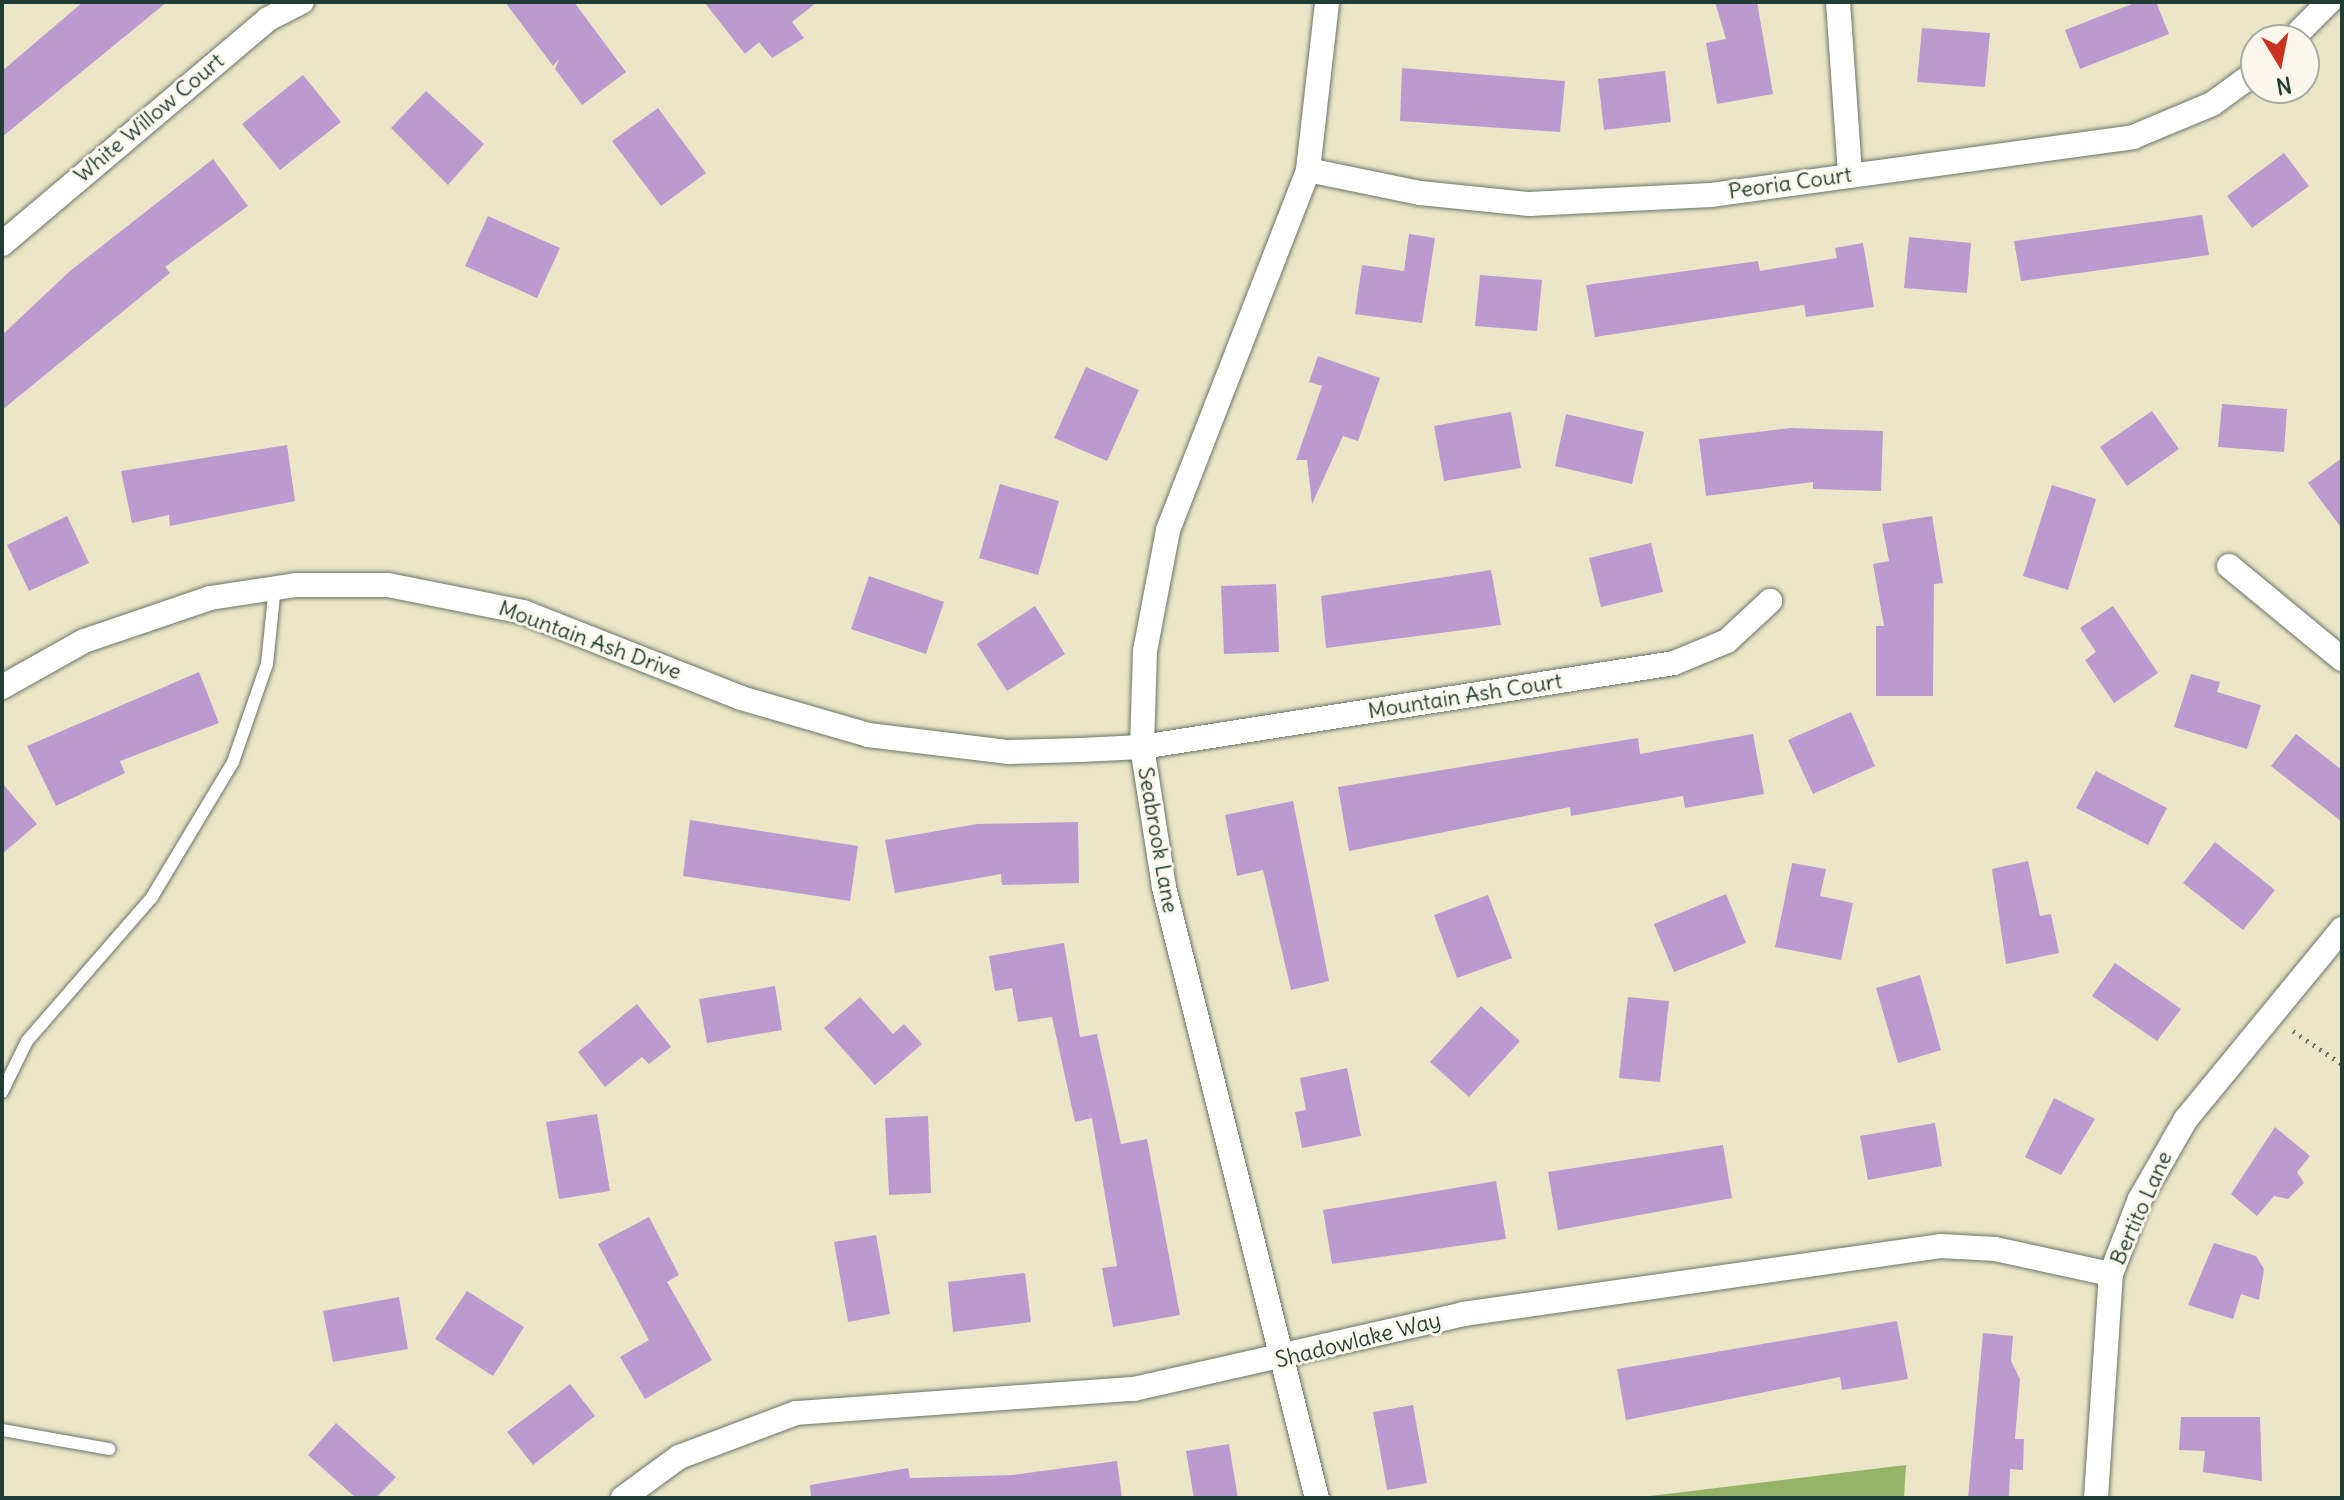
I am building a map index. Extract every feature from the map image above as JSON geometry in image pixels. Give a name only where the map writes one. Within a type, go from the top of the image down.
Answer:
[{"type":"street","name":"White Willow Court","points":[[2,244],[268,19],[302,2]]},
{"type":"street","name":"Seabrook Lane","points":[[1317,1498],[1164,887],[1142,747],[1145,651],[1168,530],[1308,170],[1327,2]]},
{"type":"street","points":[[1838,2],[1850,174]]},
{"type":"street","points":[[2307,24],[2329,2]]},
{"type":"street","name":"Peoria Court","points":[[1308,170],[1461,199],[1556,204],[1711,195],[2133,137],[2212,104],[2240,84]]},
{"type":"street","points":[[2229,566],[2342,659]]},
{"type":"street","name":"Mountain Ash Drive","points":[[2,687],[128,623],[275,587],[388,585],[463,596],[597,637],[741,698],[868,735],[1009,752],[1142,747]]},
{"type":"street","name":"Mountain Ash Court","points":[[1142,747],[1674,663],[1727,641],[1770,601]]},
{"type":"street","name":"Bertito Lane","points":[[2096,1498],[2111,1274],[2164,1153],[2342,929]]},
{"type":"street","name":"Shadowlake Way","points":[[623,1498],[679,1457],[796,1413],[1134,1389],[1283,1358],[1463,1314],[1940,1246],[1995,1249],[2111,1274]]},
{"type":"lane","points":[[2,1092],[27,1041],[152,897],[233,762],[267,664],[275,587]]},
{"type":"lane","points":[[2,1430],[109,1449]]},
{"type":"path","points":[[2271,1015],[2342,1064]]},
{"type":"green space","points":[[1906,1465],[1904,1498],[1634,1498]]},
{"type":"building","points":[[83,2],[167,2],[2,137],[2,71]]},
{"type":"building","points":[[505,2],[574,2],[626,72],[582,105],[555,69],[559,59],[553,66]]},
{"type":"building","points":[[704,2],[817,2],[792,22],[804,38],[772,58],[759,42],[745,54]]},
{"type":"building","points":[[1715,2],[1757,2],[1773,94],[1717,104],[1706,43],[1726,39]]},
{"type":"building","points":[[2137,2],[2156,2],[2169,34],[2080,69],[2065,30]]},
{"type":"building","points":[[1922,28],[1990,33],[1985,87],[1917,82]]},
{"type":"building","points":[[1402,68],[1565,81],[1560,132],[1400,121]]},
{"type":"building","points":[[1665,71],[1671,122],[1604,130],[1598,79]]},
{"type":"building","points":[[303,75],[341,122],[280,170],[242,124]]},
{"type":"building","points":[[426,91],[484,144],[448,185],[391,128]]},
{"type":"building","points":[[658,108],[706,173],[661,206],[612,141]]},
{"type":"building","points":[[2284,153],[2309,186],[2252,228],[2227,196]]},
{"type":"building","points":[[213,159],[248,206],[165,267],[170,273],[2,410],[2,335],[70,271]]},
{"type":"building","points":[[2202,215],[2209,255],[2021,281],[2014,241]]},
{"type":"building","points":[[488,216],[560,248],[537,298],[465,266]]},
{"type":"building","points":[[1409,234],[1435,238],[1422,323],[1355,314],[1362,265],[1404,271]]},
{"type":"building","points":[[1909,237],[1971,243],[1967,293],[1904,288]]},
{"type":"building","points":[[1863,243],[1874,307],[1806,317],[1804,305],[1595,337],[1586,285],[1758,261],[1760,271],[1837,258],[1835,248]]},
{"type":"building","points":[[1480,275],[1542,280],[1537,331],[1475,326]]},
{"type":"building","points":[[1318,356],[1380,378],[1358,441],[1343,436],[1312,504],[1307,460],[1296,460],[1322,386],[1309,382]]},
{"type":"building","points":[[1086,367],[1139,390],[1107,461],[1054,438]]},
{"type":"building","points":[[2222,404],[2287,409],[2284,452],[2218,447]]},
{"type":"building","points":[[2152,411],[2179,449],[2127,486],[2100,447]]},
{"type":"building","points":[[1511,412],[1521,468],[1444,481],[1434,426]]},
{"type":"building","points":[[1566,414],[1644,432],[1632,484],[1555,466]]},
{"type":"building","points":[[1790,428],[1883,431],[1881,491],[1813,489],[1813,482],[1706,496],[1699,439]]},
{"type":"building","points":[[287,445],[295,501],[170,526],[169,515],[132,523],[121,471]]},
{"type":"building","points":[[2342,458],[2342,529],[2308,483]]},
{"type":"building","points":[[1000,484],[1059,501],[1038,575],[979,558]]},
{"type":"building","points":[[2052,485],[2096,499],[2068,590],[2023,576]]},
{"type":"building","points":[[67,516],[89,563],[29,591],[7,545]]},
{"type":"building","points":[[1932,516],[1943,583],[1934,584],[1933,696],[1876,696],[1876,626],[1884,626],[1873,564],[1889,561],[1882,524]]},
{"type":"building","points":[[1651,543],[1663,592],[1601,607],[1589,558]]},
{"type":"building","points":[[1491,570],[1501,625],[1326,648],[1321,596]]},
{"type":"building","points":[[869,576],[944,602],[926,654],[851,629]]},
{"type":"building","points":[[1276,584],[1279,652],[1224,654],[1221,586]]},
{"type":"building","points":[[1035,606],[1065,654],[1007,691],[977,644]]},
{"type":"building","points":[[2113,606],[2158,673],[2114,703],[2085,660],[2096,652],[2080,628]]},
{"type":"building","points":[[199,672],[219,723],[120,761],[125,773],[56,806],[27,746]]},
{"type":"building","points":[[2191,674],[2220,682],[2217,692],[2261,705],[2247,749],[2174,727]]},
{"type":"building","points":[[1851,712],[1875,766],[1813,794],[1788,740]]},
{"type":"building","points":[[1753,734],[1764,794],[1685,808],[1683,796],[1571,816],[1570,807],[1349,851],[1338,787],[1638,738],[1640,754]]},
{"type":"building","points":[[2296,734],[2342,770],[2342,822],[2271,766]]},
{"type":"building","points":[[2096,771],[2167,808],[2148,845],[2076,808]]},
{"type":"building","points":[[2,783],[37,824],[2,854]]},
{"type":"building","points":[[1293,801],[1329,981],[1291,990],[1263,870],[1237,876],[1225,815]]},
{"type":"building","points":[[690,820],[858,846],[850,901],[683,876]]},
{"type":"building","points":[[1078,822],[1079,883],[1002,885],[1001,874],[895,893],[885,840],[977,824]]},
{"type":"building","points":[[2215,842],[2275,890],[2243,930],[2183,883]]},
{"type":"building","points":[[2028,861],[2040,916],[2051,914],[2059,953],[2006,964],[1992,869]]},
{"type":"building","points":[[1792,863],[1826,869],[1820,896],[1853,903],[1841,960],[1775,947]]},
{"type":"building","points":[[1726,894],[1746,943],[1674,972],[1654,924]]},
{"type":"building","points":[[1488,895],[1512,958],[1457,978],[1434,915]]},
{"type":"building","points":[[1064,943],[1080,1037],[1097,1034],[1121,1144],[1147,1139],[1180,1315],[1113,1327],[1102,1268],[1117,1266],[1092,1118],[1075,1122],[1052,1017],[1018,1022],[1012,988],[995,991],[989,956]]},
{"type":"building","points":[[2115,963],[2181,1009],[2157,1041],[2092,996]]},
{"type":"building","points":[[1920,975],[1941,1050],[1898,1063],[1876,988]]},
{"type":"building","points":[[775,986],[782,1030],[707,1043],[699,999]]},
{"type":"building","points":[[860,997],[893,1034],[904,1024],[922,1044],[875,1085],[824,1028]]},
{"type":"building","points":[[1628,997],[1669,1001],[1660,1082],[1619,1078]]},
{"type":"building","points":[[637,1004],[671,1047],[649,1064],[642,1057],[605,1087],[578,1052]]},
{"type":"building","points":[[1481,1006],[1520,1041],[1469,1097],[1430,1062]]},
{"type":"building","points":[[1347,1068],[1361,1136],[1302,1148],[1295,1112],[1306,1110],[1300,1078]]},
{"type":"building","points":[[2054,1098],[2095,1119],[2061,1175],[2025,1157]]},
{"type":"building","points":[[597,1114],[610,1191],[559,1199],[546,1122]]},
{"type":"building","points":[[928,1116],[931,1193],[889,1195],[885,1118]]},
{"type":"building","points":[[1935,1123],[1942,1166],[1868,1180],[1860,1136]]},
{"type":"building","points":[[2275,1127],[2310,1156],[2297,1172],[2304,1183],[2288,1199],[2274,1196],[2257,1216],[2231,1194]]},
{"type":"building","points":[[1723,1145],[1732,1198],[1558,1230],[1548,1172]]},
{"type":"building","points":[[1496,1181],[1506,1239],[1332,1264],[1323,1210]]},
{"type":"building","points":[[649,1217],[679,1275],[667,1282],[712,1360],[645,1399],[620,1357],[649,1340],[598,1244]]},
{"type":"building","points":[[876,1235],[890,1314],[848,1322],[834,1242]]},
{"type":"building","points":[[2214,1243],[2256,1256],[2264,1269],[2259,1300],[2241,1294],[2233,1319],[2188,1305]]},
{"type":"building","points":[[1025,1273],[1031,1322],[953,1332],[948,1282]]},
{"type":"building","points":[[467,1291],[524,1327],[493,1376],[435,1339]]},
{"type":"building","points":[[399,1297],[408,1349],[333,1362],[323,1311]]},
{"type":"building","points":[[1897,1321],[1908,1379],[1842,1390],[1840,1377],[1626,1420],[1617,1369]]},
{"type":"building","points":[[1983,1333],[2013,1336],[2011,1361],[2020,1379],[2015,1439],[2024,1439],[2023,1470],[2010,1469],[2009,1498],[1968,1498]]},
{"type":"building","points":[[570,1384],[595,1416],[533,1465],[507,1432]]},
{"type":"building","points":[[1413,1405],[1427,1483],[1387,1490],[1373,1412]]},
{"type":"building","points":[[2181,1417],[2260,1417],[2262,1481],[2203,1472],[2205,1451],[2179,1450]]},
{"type":"building","points":[[336,1423],[396,1477],[376,1498],[356,1498],[308,1455]]},
{"type":"building","points":[[1229,1444],[1238,1498],[1194,1498],[1186,1451]]},
{"type":"building","points":[[1117,1461],[1122,1498],[811,1498],[810,1485],[908,1468],[910,1478],[1012,1475]]}]
